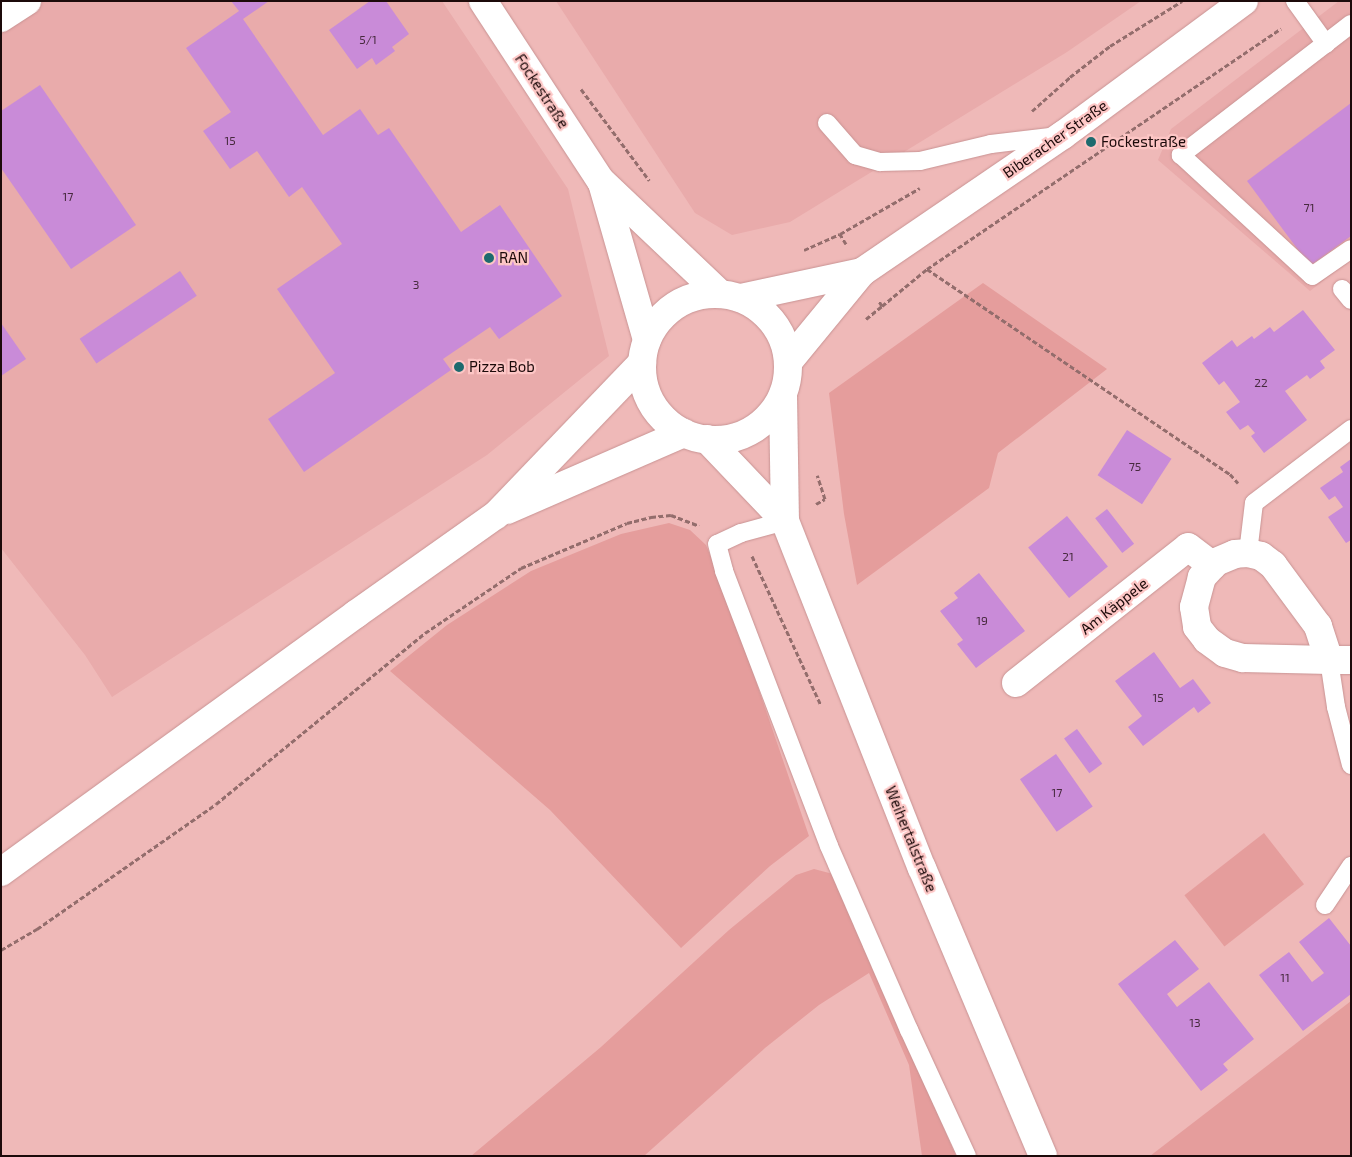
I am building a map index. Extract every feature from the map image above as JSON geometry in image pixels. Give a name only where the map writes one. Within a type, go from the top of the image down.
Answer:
[{"type":"street","points":[[1,18],[27,1]]},
{"type":"street","name":"Fockestraße","points":[[483,1],[601,181],[730,296]]},
{"type":"street","name":"Biberacher Straße","points":[[788,362],[862,272],[1062,135],[1244,1]]},
{"type":"street","name":"Fockestraße","points":[[601,181],[644,351]]},
{"type":"street","name":"Biberacher Straße","points":[[730,296],[862,272]]},
{"type":"street","points":[[1,872],[496,515],[644,351],[658,320],[676,305],[696,296],[730,296],[759,308],[774,323],[784,342],[788,362],[788,379],[783,396],[773,412],[752,429],[726,439],[696,436],[666,421],[652,404],[644,384],[644,351]]},
{"type":"street","name":"Weihertalstraße","points":[[783,396],[785,521],[922,868],[1042,1156]]},
{"type":"street","points":[[496,515],[696,436]]},
{"type":"street","name":"Weihertalstraße","points":[[696,436],[785,521]]},
{"type":"street","name":"Am Käppele","points":[[1016,683],[1188,548],[1213,566]]},
{"type":"street","points":[[1248,553],[1261,556],[1273,565],[1318,626],[1340,660],[1243,658],[1225,653],[1207,640],[1197,627],[1194,607],[1202,578],[1216,562],[1234,554],[1248,553]]},
{"type":"lane","points":[[1299,7],[1326,44]]},
{"type":"lane","points":[[1351,24],[1181,155],[1312,276],[1351,249]]},
{"type":"lane","points":[[827,123],[855,155],[880,162],[920,161],[991,144],[1062,135]]},
{"type":"lane","points":[[1248,553],[1254,504],[1351,429]]},
{"type":"lane","points":[[785,521],[741,533],[716,544],[724,571],[829,846],[909,1030],[967,1156]]},
{"type":"lane","points":[[1340,660],[1336,707],[1351,765]]},
{"type":"lane","points":[[1324,905],[1351,866]]},
{"type":"path","points":[[859,325],[927,269],[1299,7]]},
{"type":"path","points":[[578,84],[650,182]]},
{"type":"path","points":[[796,254],[840,234]]},
{"type":"path","points":[[927,269],[1230,474],[1254,504]]},
{"type":"path","points":[[862,272],[882,306]]},
{"type":"path","points":[[785,521],[825,499],[816,471]]},
{"type":"path","points":[[1,950],[37,929],[216,804],[425,634],[521,568],[627,523],[651,516],[671,515],[698,525],[716,544]]},
{"type":"shaded area","points":[[1,1],[442,1],[568,189],[609,356],[487,455],[112,697],[85,655],[1,548]]},
{"type":"shaded area","points":[[556,1],[1141,1],[1067,52],[790,222],[732,235],[695,213]]},
{"type":"shaded area","points":[[1339,1],[1351,1],[1351,259],[1310,291],[1158,160],[1171,129]]},
{"type":"shaded area","points":[[983,283],[1107,369],[998,453],[989,488],[857,585],[844,514],[829,393]]},
{"type":"shaded area","points":[[669,523],[690,530],[706,545],[726,594],[809,836],[770,866],[681,948],[550,810],[390,671],[447,625],[531,571],[621,534]]},
{"type":"shaded area","points":[[1264,833],[1304,884],[1224,946],[1184,895]]},
{"type":"shaded area","points":[[814,869],[833,874],[956,1156],[922,1156],[909,1065],[869,973],[819,1005],[765,1048],[644,1156],[471,1156],[601,1047],[729,930],[796,875]]},
{"type":"shaded area","points":[[1351,1001],[1351,1156],[1150,1156]]},
{"type":"building","points":[[231,1],[269,1],[243,19],[323,135],[360,109],[378,135],[389,128],[461,232],[500,205],[562,296],[499,339],[490,327],[443,359],[451,370],[304,472],[268,419],[335,373],[277,289],[342,244],[302,187],[289,197],[257,151],[230,169],[203,131],[231,112],[186,48],[239,11]]},
{"type":"building","points":[[370,1],[386,1],[409,34],[392,47],[395,51],[376,65],[372,58],[357,69],[329,30]]},
{"type":"building","points":[[40,85],[136,225],[71,269],[1,168],[1,111]]},
{"type":"building","points":[[1351,103],[1351,236],[1310,266],[1247,181]]},
{"type":"building","points":[[180,271],[197,296],[96,364],[80,339]]},
{"type":"building","points":[[1303,310],[1335,350],[1320,361],[1325,368],[1310,379],[1307,375],[1285,391],[1307,420],[1264,453],[1251,436],[1255,433],[1248,425],[1240,430],[1226,412],[1240,402],[1224,381],[1219,385],[1202,363],[1232,340],[1237,347],[1252,336],[1254,339],[1270,327],[1274,332]]},
{"type":"building","points":[[1,323],[26,359],[1,376]]},
{"type":"building","points":[[1127,430],[1171,459],[1142,504],[1098,475]]},
{"type":"building","points":[[1351,459],[1351,540],[1346,543],[1328,517],[1343,507],[1335,496],[1329,500],[1320,488],[1343,472],[1340,467]]},
{"type":"building","points":[[1107,509],[1134,544],[1122,553],[1095,518]]},
{"type":"building","points":[[1067,516],[1108,567],[1069,598],[1028,547]]},
{"type":"building","points":[[979,573],[1025,631],[976,668],[957,644],[963,640],[940,611],[958,598],[954,593]]},
{"type":"building","points":[[1154,652],[1180,688],[1193,679],[1211,703],[1198,713],[1194,707],[1143,746],[1128,727],[1142,716],[1115,681]]},
{"type":"building","points":[[1077,729],[1102,764],[1089,773],[1064,738]]},
{"type":"building","points":[[1056,754],[1093,806],[1057,832],[1020,779]]},
{"type":"building","points":[[1329,918],[1351,946],[1351,994],[1303,1031],[1259,975],[1289,952],[1312,982],[1324,973],[1299,942]]},
{"type":"building","points":[[1175,940],[1199,969],[1167,994],[1177,1007],[1209,982],[1254,1039],[1223,1064],[1228,1070],[1201,1091],[1118,984]]},
{"type":"place","name":"Fockestraße","points":[[1091,142]]},
{"type":"place","name":"RAN","points":[[489,258]]},
{"type":"place","name":"Pizza Bob","points":[[459,367]]}]
